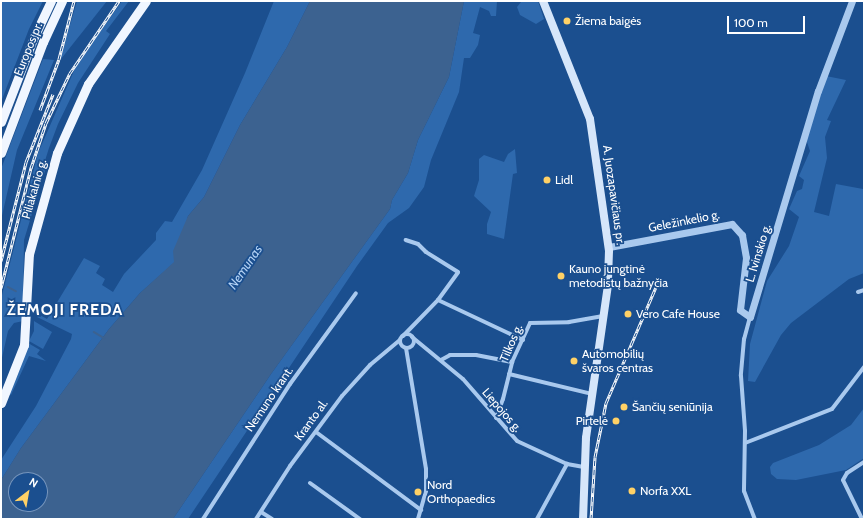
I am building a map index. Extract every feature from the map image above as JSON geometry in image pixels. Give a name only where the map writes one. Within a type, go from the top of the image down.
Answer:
[{"type":"main road","name":"Europos pr.","points":[[1,122],[51,1]]},
{"type":"main road","name":"Europos pr.","points":[[1,153],[35,62],[62,1]]},
{"type":"main road","name":"Piliakalnio g.","points":[[1,404],[24,345],[29,254],[57,153],[88,84],[146,1]]},
{"type":"main road","name":"A. Juozapavičiaus pr.","points":[[543,1],[590,118],[609,247],[609,275],[592,394],[584,467],[583,519]]},
{"type":"street","name":"L. Ivinskio g.","points":[[754,519],[744,491],[745,443],[741,370],[744,339],[818,91],[852,1]]},
{"type":"street","name":"Geležinkelio g.","points":[[609,247],[732,224],[742,235],[746,258],[740,310],[750,317]]},
{"type":"street","points":[[406,240],[418,244],[426,252],[458,272],[438,300],[410,328],[401,340],[406,348],[426,458],[427,485],[418,519]]},
{"type":"street","points":[[858,292],[864,290]]},
{"type":"street","name":"Nemuno krant.","points":[[203,519],[290,384],[356,293]]},
{"type":"street","points":[[438,300],[523,340]]},
{"type":"street","name":"Tilkos g.","points":[[496,418],[512,362],[530,323],[569,322],[604,316]]},
{"type":"street","points":[[410,328],[413,343]]},
{"type":"street","name":"Kranto al.","points":[[256,519],[290,466],[342,396],[395,343],[411,336]]},
{"type":"street","name":"Liepojos g.","points":[[411,336],[463,379],[511,437],[523,446],[567,464],[584,467]]},
{"type":"street","points":[[406,348],[413,343],[420,342]]},
{"type":"street","points":[[441,360],[450,355],[476,355],[512,362]]},
{"type":"street","points":[[745,443],[832,409],[864,367]]},
{"type":"street","points":[[509,374],[592,394]]},
{"type":"street","points":[[316,432],[421,510]]},
{"type":"street","points":[[862,519],[843,480],[847,473],[864,462]]},
{"type":"street","points":[[537,519],[567,464]]},
{"type":"street","points":[[310,483],[360,519]]},
{"type":"street","points":[[261,512],[272,519]]},
{"type":"shaded area","points":[[1,1],[43,1],[29,29],[1,102]]},
{"type":"shaded area","points":[[77,1],[107,1],[60,59]]},
{"type":"shaded area","points":[[122,1],[129,1],[106,31],[110,34],[78,83],[58,124],[49,148],[43,167],[46,168],[24,240],[23,321],[14,323],[8,331],[1,362],[1,299],[38,153],[77,64]]},
{"type":"shaded area","points":[[274,1],[310,1],[287,47],[240,125],[204,197],[188,216],[175,262],[140,293],[109,329],[21,448],[1,480],[1,460],[36,406],[71,339],[72,334],[37,317],[38,314],[47,319],[84,258],[100,266],[96,273],[105,279],[102,285],[113,292],[124,274],[156,240],[156,233],[165,221],[172,222],[202,170],[245,73]]},
{"type":"shaded area","points":[[464,1],[497,1],[496,16],[491,16],[489,11],[480,7],[473,33],[480,35],[478,45],[470,58],[464,58],[459,92],[431,160],[424,187],[409,208],[388,223],[357,266],[188,519],[173,519],[271,374],[390,209],[392,200],[408,173],[418,140],[449,77]]},
{"type":"shaded area","points":[[538,1],[544,19],[536,24],[520,15],[517,7],[521,2]]},
{"type":"shaded area","points":[[43,59],[54,60],[17,150],[1,220],[1,169]]},
{"type":"shaded area","points":[[826,76],[846,80],[827,120],[831,121],[825,137],[827,158],[814,212],[829,216],[836,184],[863,189],[864,186],[864,273],[849,279],[791,323],[781,335],[755,382],[748,381],[750,344],[767,281],[789,246],[799,217],[789,209],[797,191],[802,189],[804,180],[799,176],[810,151],[806,139]]},
{"type":"shaded area","points":[[515,149],[517,173],[513,174],[504,239],[487,234],[487,224],[491,212],[474,196],[479,180],[479,159],[484,155],[504,162],[508,154]]},
{"type":"shaded area","points":[[34,321],[52,332],[43,349],[29,341],[34,331]]},
{"type":"shaded area","points":[[28,343],[40,350],[37,354],[46,361],[29,356],[11,395],[9,394]]},
{"type":"shaded area","points":[[864,408],[864,458],[846,470],[796,480],[777,479],[771,474],[770,467],[773,463],[819,445],[851,425]]},
{"type":"water","name":"Nemunas","points":[[310,1],[464,1],[449,77],[418,140],[408,173],[392,200],[390,209],[271,374],[173,519],[1,519],[1,480],[21,448],[109,329],[140,293],[174,262],[173,251],[188,216],[204,197],[240,125],[287,47]]},
{"type":"waterway","points":[[8,287],[16,291]]},
{"type":"waterway","points":[[94,332],[104,338]]},
{"type":"railway","points":[[40,110],[59,59],[74,1]]},
{"type":"railway","points":[[1,288],[31,168],[46,123],[70,73],[119,1]]},
{"type":"railway","points":[[1,261],[26,162],[53,94]]},
{"type":"railway","points":[[591,519],[595,457],[606,403],[658,282]]},
{"type":"place","name":"Žiema baigės","points":[[567,21]]},
{"type":"place","name":"Lidl","points":[[547,180]]},
{"type":"place","name":"Kauno jungtinė metodistų bažnyčia","points":[[561,276]]},
{"type":"place","name":"Vero Cafe House","points":[[628,314]]},
{"type":"place","name":"Automobilių švaros centras","points":[[574,361]]},
{"type":"place","name":"Šančių seniūnija","points":[[624,407]]},
{"type":"place","name":"Pirtelė","points":[[616,421]]},
{"type":"place","name":"Norfa XXL","points":[[632,491]]},
{"type":"place","name":"Nord Orthopaedics","points":[[418,492]]},
{"type":"district","name":"ŽEMOJI FREDA","points":[[65,310]]}]
